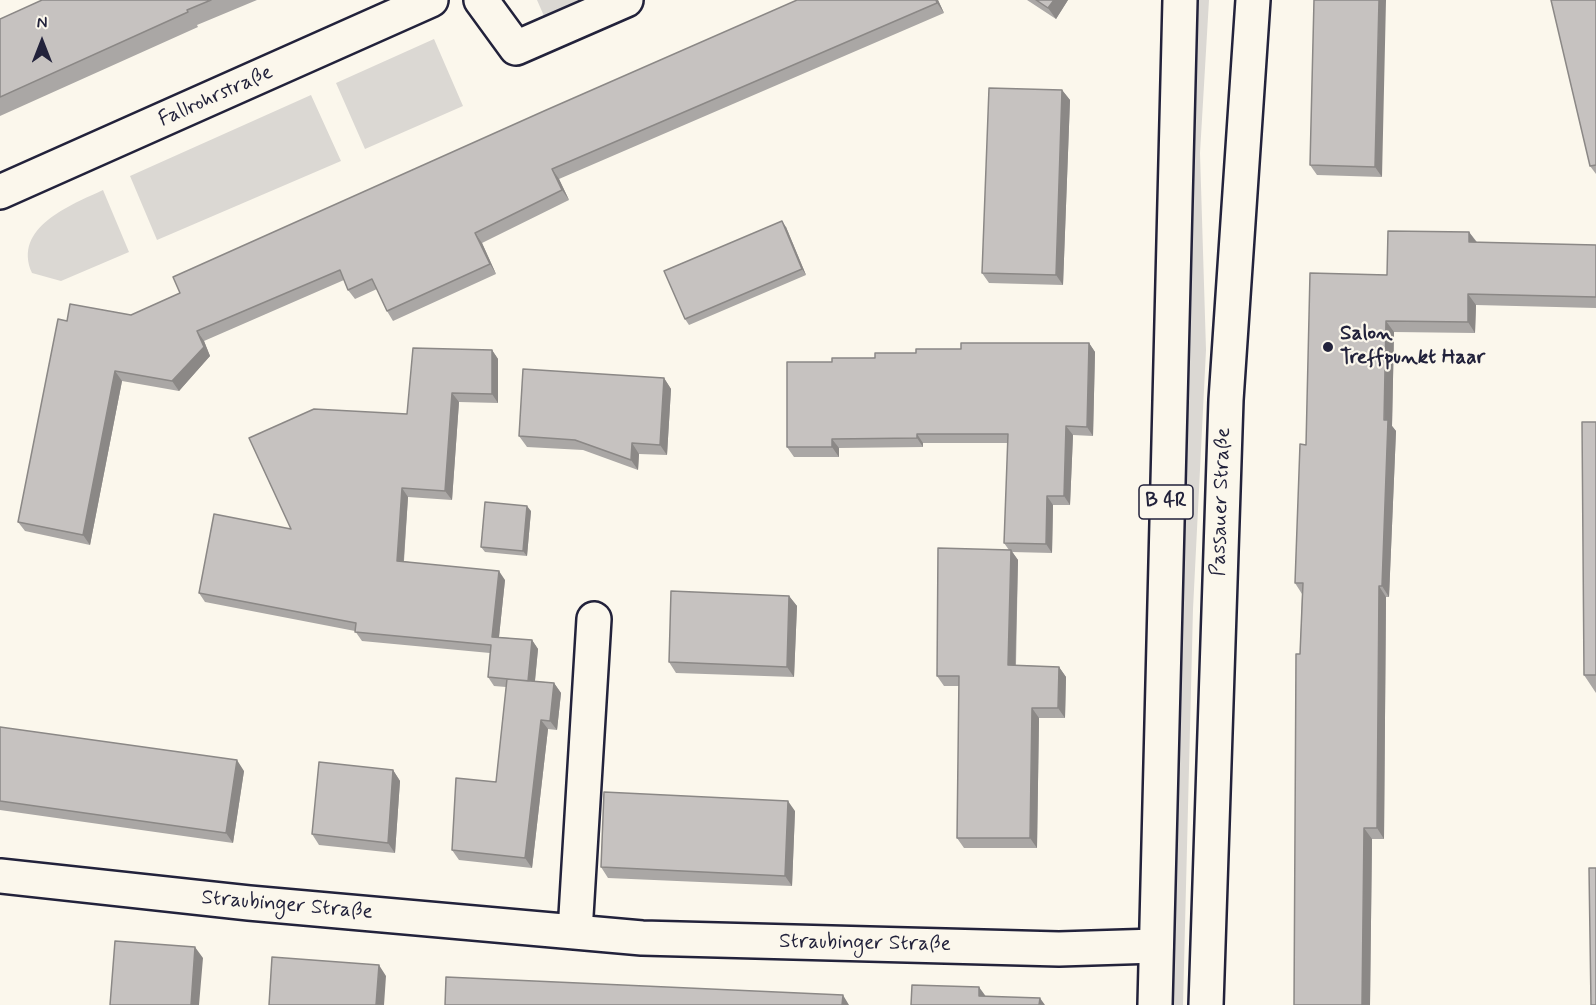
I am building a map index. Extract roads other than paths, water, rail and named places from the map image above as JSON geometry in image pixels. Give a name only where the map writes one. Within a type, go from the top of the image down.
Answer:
[{"type":"street","name":"Fallrohrstraße","points":[[0,192],[431,0]]},
{"type":"street","points":[[481,0],[516,48],[626,0]]},
{"type":"street","name":"B 4R","points":[[1155,1005],[1180,0]]},
{"type":"street","name":"Passauer Straße","points":[[1206,1005],[1226,400],[1253,0]]},
{"type":"street","points":[[575,933],[594,619]]},
{"type":"street","name":"Straubinger Straße","points":[[0,876],[249,903],[642,938],[1059,949],[1156,946]]},
{"type":"place","name":"Salon Treffpunkt Haar","points":[[1328,347]]}]
